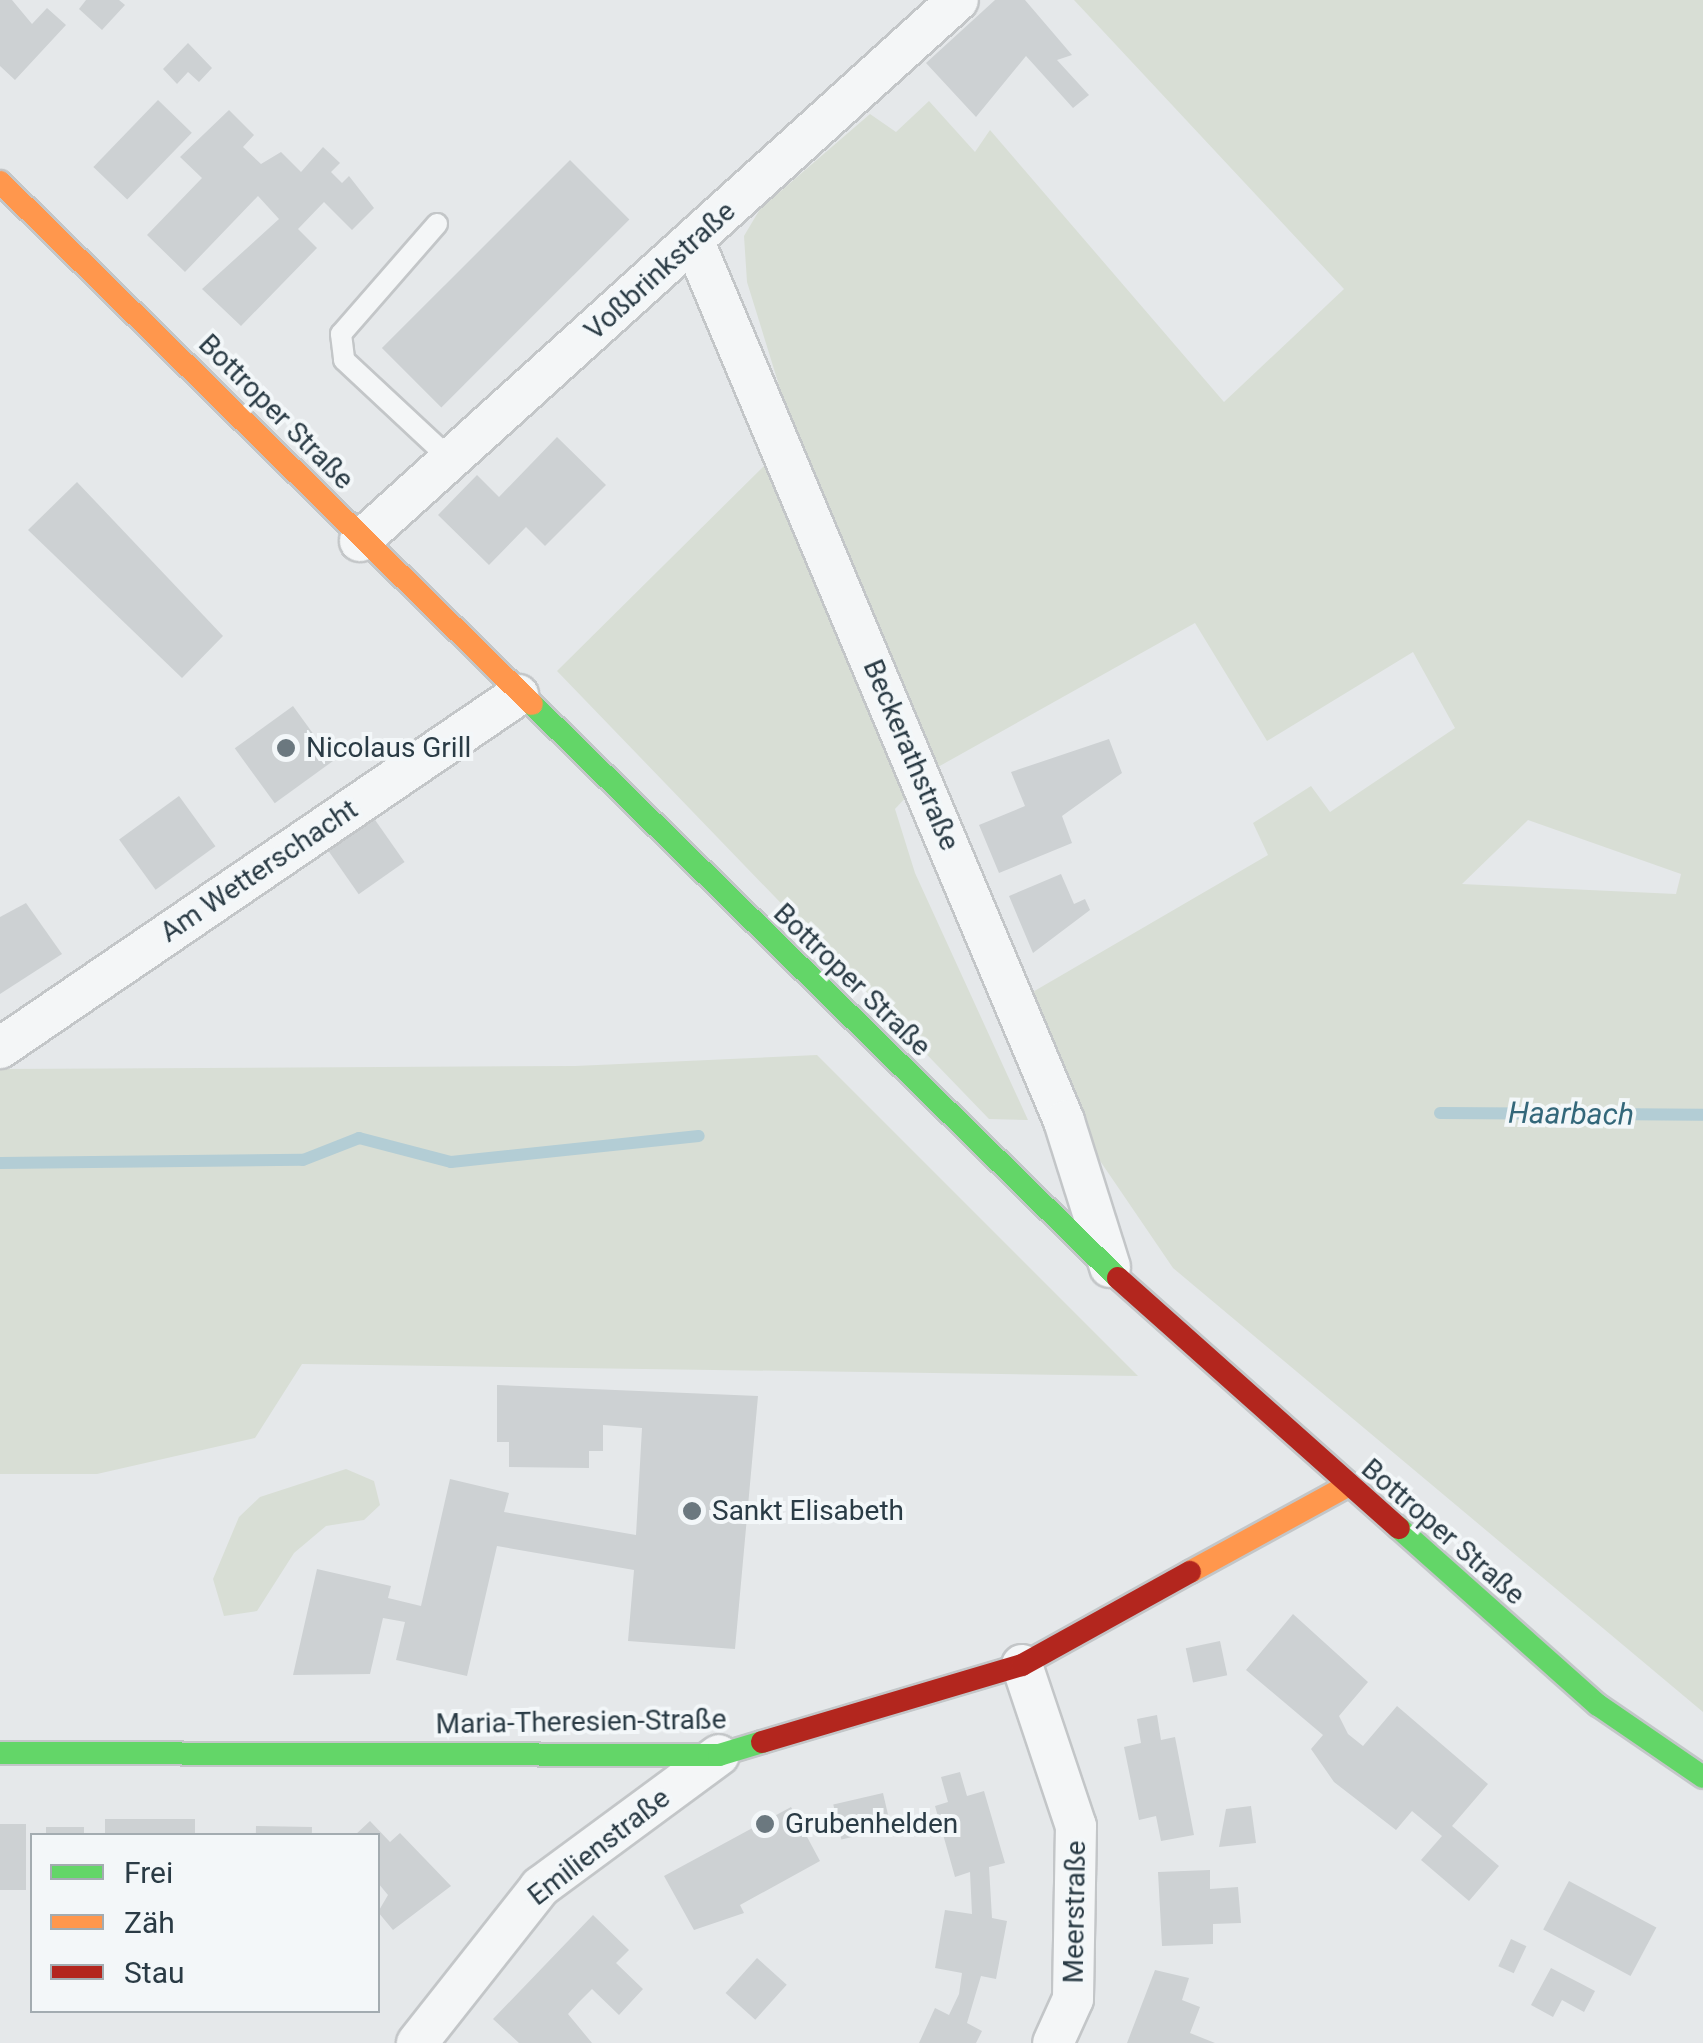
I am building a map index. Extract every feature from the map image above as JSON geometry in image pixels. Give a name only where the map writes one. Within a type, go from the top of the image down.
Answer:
[{"type":"main road","name":"Bottroper Straße","points":[[2,186],[1112,1273],[1345,1487],[1598,1705],[1703,1778]]},
{"type":"main road","name":"Maria-Theresien-Straße","points":[[0,1753],[718,1756],[1022,1665],[1345,1487]]},
{"type":"street","name":"Voßbrinkstraße","points":[[360,540],[958,0]]},
{"type":"street","name":"Beckerathstraße","points":[[694,242],[1064,1120],[1112,1273]]},
{"type":"street","name":"Am Wetterschacht","points":[[0,1048],[518,695]]},
{"type":"street","name":"Meerstraße","points":[[1022,1665],[1076,1826],[1074,2000],[1054,2043]]},
{"type":"street","name":"Emilienstraße","points":[[417,2043],[540,1887],[718,1756]]},
{"type":"lane","points":[[437,224],[341,334],[344,360],[448,457]]},
{"type":"shaded area","points":[[1074,0],[1703,0],[1703,1712],[1173,1268],[1094,1152],[1031,993],[1268,855],[1253,823],[1311,786],[1330,812],[1455,728],[1413,652],[1267,741],[1195,623],[929,772],[800,453],[747,282],[744,236],[760,209],[870,114],[896,132],[929,101],[975,152],[990,130],[1224,402],[1344,289]],"holes":[[[1528,820],[1681,874],[1676,894],[1462,884]]]},
{"type":"shaded area","points":[[772,458],[909,794],[895,809],[915,873],[1028,1120],[989,1119],[557,671]]},
{"type":"shaded area","points":[[817,1055],[1138,1376],[302,1364],[255,1438],[97,1474],[0,1474],[0,1069],[575,1066]]},
{"type":"shaded area","points":[[346,1469],[374,1481],[380,1505],[364,1520],[326,1526],[294,1553],[257,1611],[224,1616],[213,1579],[239,1517],[260,1497]]},
{"type":"building","points":[[0,0],[12,0],[32,24],[47,8],[66,25],[15,80],[0,66]]},
{"type":"building","points":[[86,0],[119,0],[125,5],[102,30],[79,9]]},
{"type":"building","points":[[995,0],[1025,0],[1072,55],[1057,60],[1089,95],[1073,108],[1026,56],[976,117],[926,63]]},
{"type":"building","points":[[188,43],[212,68],[199,82],[188,72],[177,84],[163,69]]},
{"type":"building","points":[[158,100],[192,133],[127,200],[93,167]]},
{"type":"building","points":[[229,110],[254,135],[243,147],[261,164],[281,152],[301,172],[323,147],[340,163],[331,172],[342,183],[349,176],[374,208],[352,230],[324,202],[298,229],[317,248],[241,326],[202,289],[279,219],[258,196],[185,272],[147,235],[202,178],[180,157]]},
{"type":"building","points":[[570,160],[629,219],[441,407],[382,348]]},
{"type":"building","points":[[557,437],[606,485],[545,546],[526,527],[489,565],[438,515],[477,475],[499,497]]},
{"type":"building","points":[[77,482],[223,636],[182,678],[28,530]]},
{"type":"building","points":[[293,706],[333,761],[275,803],[235,748]]},
{"type":"building","points":[[1109,739],[1122,773],[1062,816],[1072,843],[999,873],[979,825],[1025,806],[1011,772]]},
{"type":"building","points":[[179,796],[215,846],[156,890],[119,839]]},
{"type":"building","points":[[373,817],[405,862],[359,894],[327,849]]},
{"type":"building","points":[[1061,874],[1074,904],[1085,899],[1090,910],[1033,953],[1009,896]]},
{"type":"building","points":[[26,903],[62,954],[0,994],[0,917]]},
{"type":"building","points":[[497,1385],[758,1396],[735,1649],[628,1641],[634,1570],[497,1546],[467,1676],[396,1660],[405,1622],[383,1618],[370,1674],[293,1675],[317,1569],[391,1586],[388,1598],[421,1606],[450,1479],[509,1493],[504,1512],[636,1535],[642,1428],[603,1425],[603,1451],[589,1451],[589,1468],[509,1467],[509,1442],[497,1442]]},
{"type":"building","points":[[1293,1614],[1368,1682],[1339,1716],[1348,1734],[1363,1746],[1397,1706],[1488,1784],[1452,1826],[1499,1866],[1469,1901],[1421,1860],[1442,1836],[1412,1811],[1396,1830],[1334,1782],[1311,1749],[1323,1735],[1246,1670]]},
{"type":"building","points":[[1220,1641],[1227,1675],[1193,1683],[1186,1648]]},
{"type":"building","points":[[1157,1715],[1161,1740],[1175,1737],[1194,1835],[1161,1841],[1156,1816],[1139,1820],[1124,1747],[1141,1743],[1137,1719]]},
{"type":"building","points":[[960,1772],[967,1796],[984,1791],[1005,1863],[989,1867],[992,1918],[1007,1921],[996,1979],[981,1976],[967,2023],[982,2031],[976,2043],[919,2043],[935,2008],[949,2015],[959,1994],[962,1973],[935,1968],[945,1910],[972,1914],[970,1872],[955,1877],[935,1806],[948,1802],[941,1777]]},
{"type":"building","points":[[883,1793],[891,1828],[841,1840],[833,1804]]},
{"type":"building","points":[[1251,1806],[1256,1843],[1219,1847],[1226,1809]]},
{"type":"building","points":[[791,1807],[820,1861],[740,1905],[744,1913],[694,1930],[664,1876]]},
{"type":"building","points":[[105,1819],[195,1819],[195,1833],[105,1833]]},
{"type":"building","points":[[370,1821],[390,1842],[400,1833],[451,1886],[393,1930],[380,1914],[388,1895],[380,1885],[380,1833],[357,1833]]},
{"type":"building","points":[[0,1824],[26,1824],[26,1890],[0,1890]]},
{"type":"building","points":[[256,1826],[312,1827],[312,1833],[256,1833]]},
{"type":"building","points":[[46,1827],[84,1827],[84,1833],[46,1833]]},
{"type":"building","points":[[1210,1870],[1210,1889],[1238,1887],[1241,1923],[1213,1924],[1213,1944],[1162,1946],[1158,1872]]},
{"type":"building","points":[[1569,1881],[1656,1927],[1631,1976],[1543,1930]]},
{"type":"building","points":[[593,1915],[629,1950],[616,1963],[643,1989],[619,2015],[592,1989],[579,2002],[568,2014],[592,2043],[519,2043],[493,2019]]},
{"type":"building","points":[[1511,1939],[1526,1946],[1514,1973],[1498,1966]]},
{"type":"building","points":[[757,1958],[787,1985],[755,2020],[726,1993]]},
{"type":"building","points":[[1551,1968],[1595,1991],[1584,2012],[1562,2000],[1553,2017],[1531,2005]]},
{"type":"building","points":[[1155,1970],[1189,1978],[1182,2000],[1200,2007],[1190,2033],[1215,2043],[1127,2043]]},
{"type":"waterway","name":"Haarbach","points":[[1440,1113],[1703,1115]]},
{"type":"waterway","points":[[0,1163],[303,1160],[359,1138],[451,1162],[699,1136]]},
{"type":"traffic: fast","points":[[532,704],[1118,1278]]},
{"type":"traffic: fast","points":[[1399,1528],[1598,1705],[1703,1777]]},
{"type":"traffic: fast","points":[[0,1753],[719,1755],[762,1742]]},
{"type":"traffic: slow","points":[[0,182],[532,704]]},
{"type":"traffic: slow","points":[[1190,1572],[1345,1487]]},
{"type":"traffic: jam","points":[[1118,1278],[1399,1528]]},
{"type":"traffic: jam","points":[[762,1742],[1022,1665],[1190,1572]]},
{"type":"place","name":"Nicolaus Grill","points":[[286,748]]},
{"type":"place","name":"Sankt Elisabeth","points":[[692,1511]]},
{"type":"place","name":"Grubenhelden","points":[[765,1824]]}]
